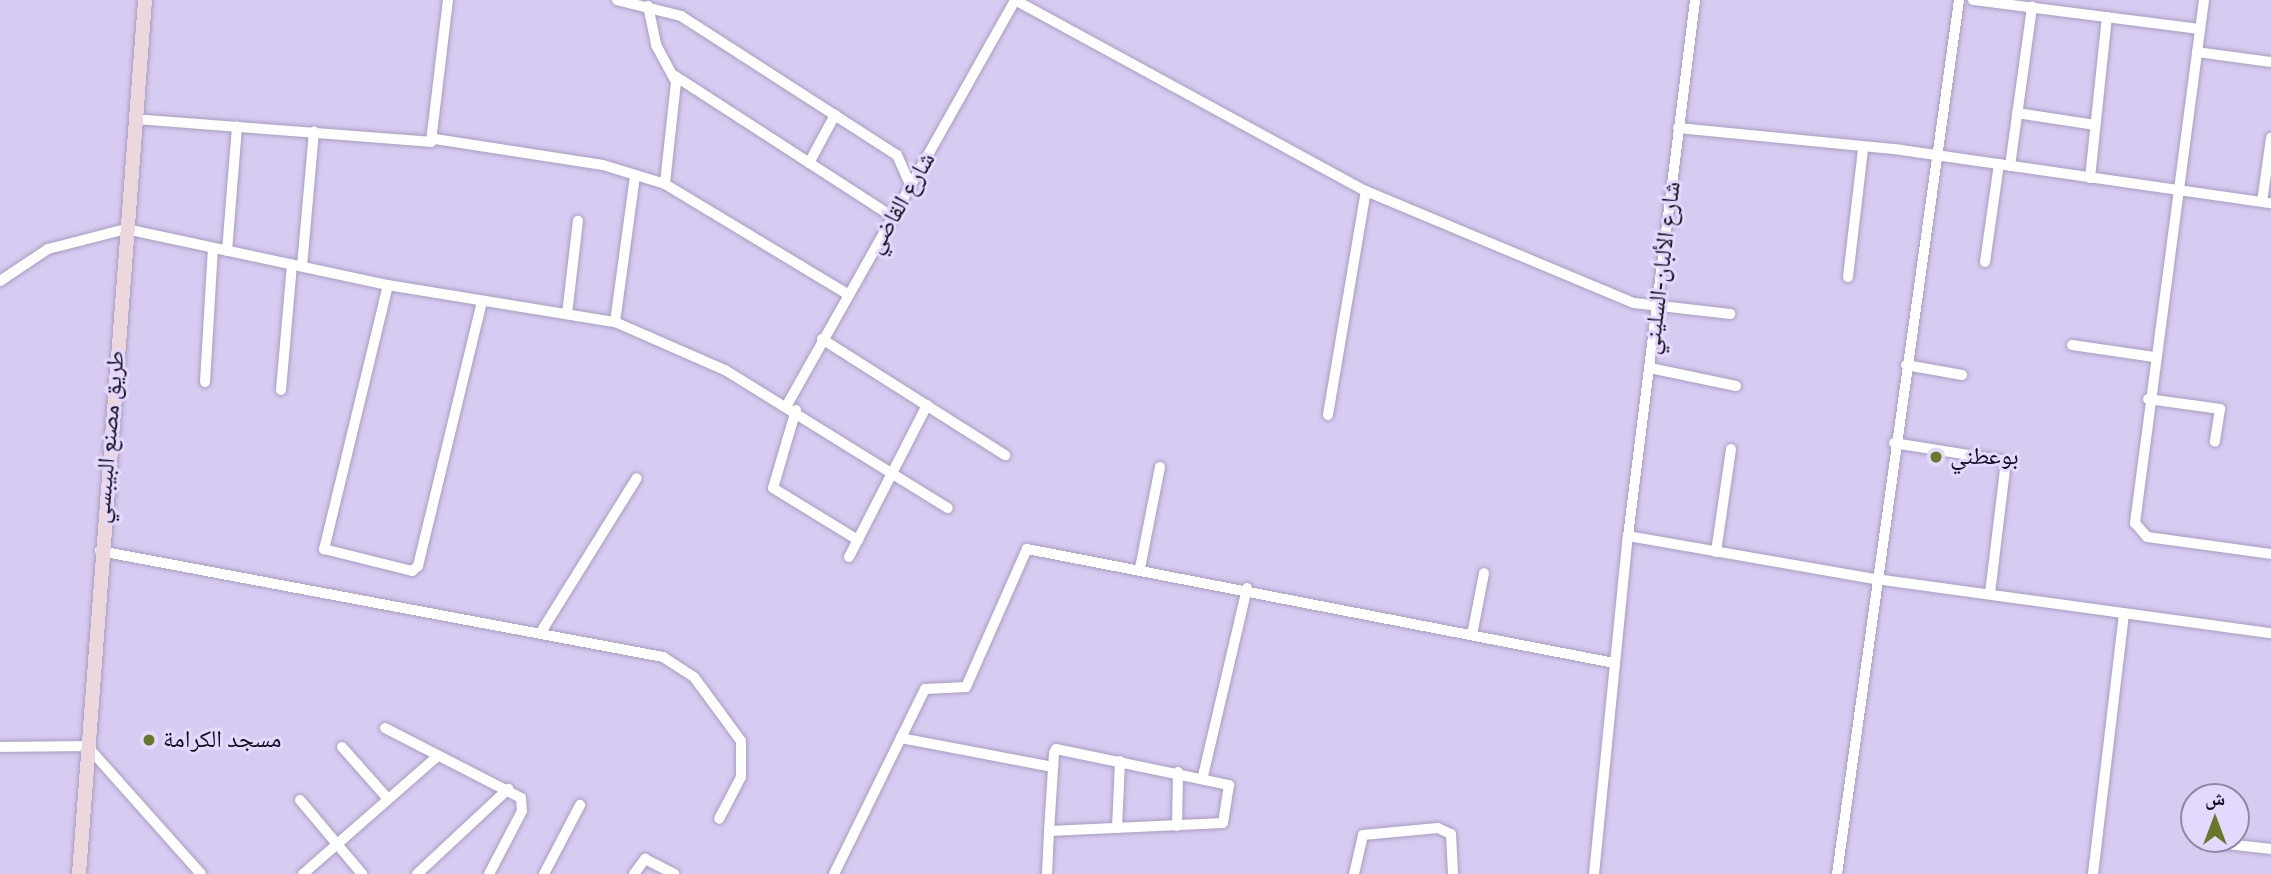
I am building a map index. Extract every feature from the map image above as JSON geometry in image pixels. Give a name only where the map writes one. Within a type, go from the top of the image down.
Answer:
[{"type":"main road","name":"طريق مصنع البيبسي","points":[[79,874],[100,551],[145,0]]},
{"type":"street","points":[[435,139],[448,0]]},
{"type":"street","points":[[617,0],[641,3],[681,16],[897,155],[911,187]]},
{"type":"street","points":[[1015,0],[1366,191],[1634,303],[1730,314]]},
{"type":"street","name":"شارع القاضي","points":[[858,540],[773,488],[791,408],[846,293],[911,187],[1015,0]]},
{"type":"street","name":"شارع الألبان-السليني","points":[[1594,874],[1628,536],[1695,0]]},
{"type":"street","points":[[1837,874],[1875,579],[1939,155],[1959,0]]},
{"type":"street","points":[[1973,0],[2200,29]]},
{"type":"street","points":[[2204,0],[2148,399],[2135,512],[2139,533],[2271,554]]},
{"type":"street","points":[[641,3],[656,45],[675,76],[893,218]]},
{"type":"street","points":[[1985,261],[2017,113],[2032,8]]},
{"type":"street","points":[[2090,178],[2107,17]]},
{"type":"street","points":[[2197,52],[2271,62]]},
{"type":"street","points":[[665,184],[675,76]]},
{"type":"street","points":[[2017,113],[2095,125]]},
{"type":"street","points":[[809,163],[835,115]]},
{"type":"street","points":[[135,119],[435,139],[635,176],[665,184],[846,293]]},
{"type":"street","points":[[227,251],[237,126]]},
{"type":"street","points":[[1678,128],[1939,155],[2267,203],[2271,138]]},
{"type":"street","points":[[281,390],[314,132]]},
{"type":"street","points":[[1848,277],[1863,149]]},
{"type":"street","points":[[615,322],[635,176]]},
{"type":"street","points":[[1328,415],[1366,191]]},
{"type":"street","points":[[567,314],[578,221]]},
{"type":"street","points":[[0,281],[48,249],[126,229],[388,285],[615,322],[791,408],[948,508]]},
{"type":"street","points":[[205,382],[214,248]]},
{"type":"street","points":[[388,285],[324,549],[412,571],[418,566],[482,302]]},
{"type":"street","points":[[822,340],[1006,455]]},
{"type":"street","points":[[2072,345],[2154,357]]},
{"type":"street","points":[[1906,365],[1962,375]]},
{"type":"street","points":[[1650,368],[1737,386]]},
{"type":"street","points":[[2148,399],[2220,409],[2215,442]]},
{"type":"street","points":[[849,557],[894,476],[927,405]]},
{"type":"street","points":[[1894,443],[2006,461],[1990,593]]},
{"type":"street","points":[[1716,551],[1731,449]]},
{"type":"street","points":[[1140,568],[1160,467]]},
{"type":"street","points":[[541,632],[638,478]]},
{"type":"street","points":[[1628,536],[1875,579],[2271,633]]},
{"type":"street","points":[[834,874],[926,689],[966,687],[1027,549],[1247,588],[1614,663]]},
{"type":"street","points":[[100,551],[652,653],[694,677],[743,752],[741,777],[719,819]]},
{"type":"street","points":[[1472,635],[1484,573]]},
{"type":"street","points":[[1203,776],[1247,588]]},
{"type":"street","points":[[2093,874],[2124,615]]},
{"type":"street","points":[[386,728],[508,789],[524,805],[489,874]]},
{"type":"street","points":[[901,738],[1053,767]]},
{"type":"street","points":[[0,747],[87,746],[201,874]]},
{"type":"street","points":[[342,747],[388,799]]},
{"type":"street","points":[[1047,874],[1049,831],[1053,767],[1060,747],[1203,776],[1229,785],[1227,821],[1049,831]]},
{"type":"street","points":[[303,874],[438,755]]},
{"type":"street","points":[[1117,828],[1120,761]]},
{"type":"street","points":[[1177,825],[1178,772]]},
{"type":"street","points":[[416,874],[508,789]]},
{"type":"street","points":[[300,800],[362,874]]},
{"type":"street","points":[[544,874],[580,804]]},
{"type":"street","points":[[1354,874],[1363,835],[1438,828],[1451,834],[1453,874]]},
{"type":"street","points":[[2250,847],[2271,849]]},
{"type":"street","points":[[634,874],[645,859],[674,874]]},
{"type":"place","name":"بوعطني","points":[[1936,457]]},
{"type":"place","name":"مسجد الكرامة","points":[[149,740]]}]
